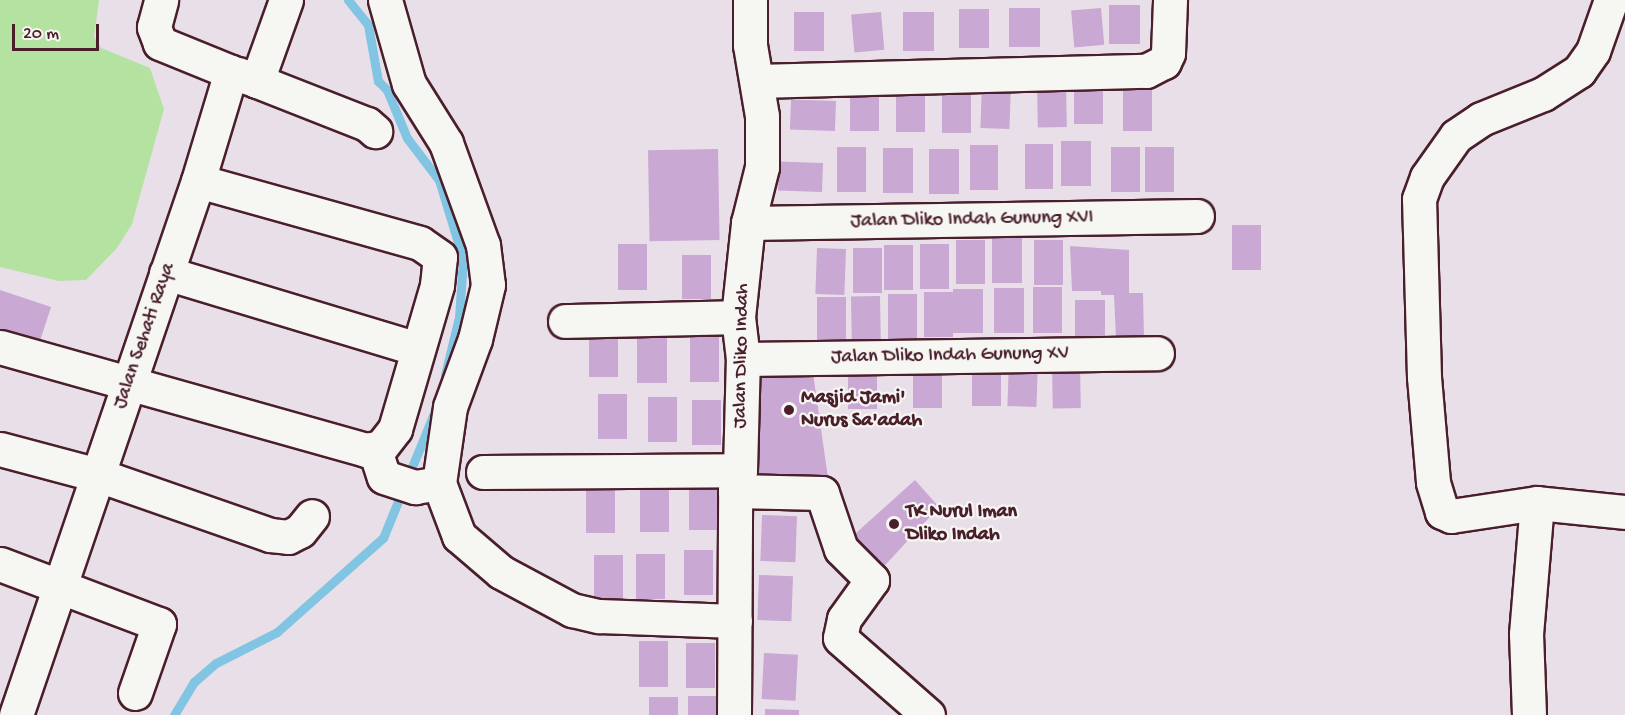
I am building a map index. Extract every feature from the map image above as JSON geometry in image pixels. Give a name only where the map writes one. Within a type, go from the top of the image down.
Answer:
[{"type":"street","points":[[161,0],[154,27],[160,43],[367,124],[375,131]]},
{"type":"street","name":"Jalan Sehati Raya","points":[[13,698],[60,587],[198,181],[244,76],[286,0]]},
{"type":"street","points":[[385,0],[409,84],[450,154],[483,246],[488,285],[476,339],[450,407],[427,485]]},
{"type":"street","name":"Jalan Dliko Indah","points":[[734,715],[737,481],[743,359],[738,316],[748,223],[762,167],[757,81],[750,45],[750,0]]},
{"type":"street","points":[[757,81],[1146,71],[1164,62],[1168,53],[1170,0]]},
{"type":"street","points":[[1611,0],[1593,51],[1579,71],[1543,94],[1481,119],[1456,136],[1427,177],[1419,199],[1424,377],[1433,482],[1442,512],[1451,516],[1538,503],[1625,512]]},
{"type":"street","points":[[198,181],[435,250],[441,263],[395,429],[380,464]]},
{"type":"street","name":"Jalan Dliko Indah Gunung XVI","points":[[748,223],[1197,216]]},
{"type":"street","points":[[166,273],[418,350]]},
{"type":"street","points":[[565,321],[738,316]]},
{"type":"street","points":[[0,347],[130,381],[380,464],[427,485],[459,536],[501,572],[564,607],[598,616],[735,621]]},
{"type":"street","name":"Jalan Dliko Indah Gunung XV","points":[[743,359],[1157,353]]},
{"type":"street","points":[[0,449],[98,475],[270,535],[288,537],[300,531],[312,516]]},
{"type":"street","points":[[483,472],[737,481],[822,493],[841,549],[872,580],[844,619],[840,638],[928,715]]},
{"type":"street","points":[[1529,715],[1526,634],[1538,503]]},
{"type":"street","points":[[0,564],[159,624],[135,693]]},
{"type":"green space","points":[[0,0],[99,0],[94,37],[101,48],[150,68],[164,109],[132,224],[117,248],[86,280],[59,281],[0,267]]},
{"type":"building","points":[[1109,5],[1140,5],[1140,44],[1109,44]]},
{"type":"building","points":[[1009,8],[1040,8],[1040,47],[1009,47]]},
{"type":"building","points":[[1101,8],[1104,45],[1074,47],[1071,11]]},
{"type":"building","points":[[959,9],[989,9],[989,48],[959,48]]},
{"type":"building","points":[[794,12],[824,12],[824,51],[794,51]]},
{"type":"building","points":[[881,12],[884,50],[854,52],[851,15]]},
{"type":"building","points":[[903,12],[934,12],[934,51],[903,51]]},
{"type":"building","points":[[1074,79],[1103,79],[1103,124],[1074,124]]},
{"type":"building","points":[[1066,82],[1067,127],[1038,127],[1037,83]]},
{"type":"building","points":[[982,83],[1011,84],[1009,129],[980,128]]},
{"type":"building","points":[[850,86],[879,86],[879,131],[850,131]]},
{"type":"building","points":[[1123,86],[1152,86],[1152,131],[1123,131]]},
{"type":"building","points":[[896,87],[925,87],[925,132],[896,132]]},
{"type":"building","points":[[942,88],[971,88],[971,133],[942,133]]},
{"type":"building","points":[[791,99],[836,101],[835,131],[790,129]]},
{"type":"building","points":[[1061,141],[1091,141],[1091,186],[1061,186]]},
{"type":"building","points":[[1025,144],[1053,144],[1053,189],[1025,189]]},
{"type":"building","points":[[970,145],[998,145],[998,190],[970,190]]},
{"type":"building","points":[[837,147],[866,147],[866,192],[837,192]]},
{"type":"building","points":[[1111,147],[1140,147],[1140,192],[1111,192]]},
{"type":"building","points":[[1145,147],[1174,147],[1174,192],[1145,192]]},
{"type":"building","points":[[883,148],[913,148],[913,193],[883,193]]},
{"type":"building","points":[[718,149],[720,240],[650,241],[648,150]]},
{"type":"building","points":[[929,149],[959,149],[959,194],[929,194]]},
{"type":"building","points":[[779,161],[823,163],[822,192],[778,190]]},
{"type":"building","points":[[1232,225],[1261,225],[1261,270],[1232,270]]},
{"type":"building","points":[[992,238],[1022,238],[1022,283],[992,283]]},
{"type":"building","points":[[956,240],[985,240],[985,284],[956,284]]},
{"type":"building","points":[[1034,240],[1063,240],[1063,285],[1034,285]]},
{"type":"building","points":[[618,244],[647,244],[647,290],[618,290]]},
{"type":"building","points":[[920,244],[949,244],[949,289],[920,289]]},
{"type":"building","points":[[884,245],[913,245],[913,290],[884,290]]},
{"type":"building","points":[[1070,246],[1129,250],[1129,293],[1143,293],[1144,337],[1116,338],[1114,295],[1101,295],[1101,291],[1072,291]]},
{"type":"building","points":[[817,248],[846,249],[844,295],[815,294]]},
{"type":"building","points":[[853,248],[882,248],[882,293],[853,293]]},
{"type":"building","points":[[682,255],[711,255],[711,299],[682,299]]},
{"type":"building","points":[[1033,287],[1062,287],[1062,333],[1033,333]]},
{"type":"building","points":[[994,288],[1024,288],[1024,333],[994,333]]},
{"type":"building","points":[[953,289],[983,289],[983,333],[953,333]]},
{"type":"building","points":[[0,290],[51,307],[39,344],[0,331]]},
{"type":"building","points":[[924,292],[953,292],[953,337],[924,337]]},
{"type":"building","points":[[888,294],[917,294],[917,339],[888,339]]},
{"type":"building","points":[[880,296],[881,341],[852,341],[851,297]]},
{"type":"building","points":[[817,297],[846,297],[846,343],[817,343]]},
{"type":"building","points":[[1075,300],[1105,300],[1105,345],[1075,345]]},
{"type":"building","points":[[589,332],[618,332],[618,377],[589,377]]},
{"type":"building","points":[[690,336],[719,336],[719,382],[690,382]]},
{"type":"building","points":[[637,338],[667,338],[667,383],[637,383]]},
{"type":"building","points":[[972,361],[1001,361],[1001,406],[972,406]]},
{"type":"building","points":[[1009,361],[1038,362],[1036,407],[1007,406]]},
{"type":"building","points":[[913,363],[942,363],[942,408],[913,408]]},
{"type":"building","points":[[1052,363],[1080,363],[1081,408],[1053,408]]},
{"type":"building","name":"Masjid Jami' Nurus Sa'adah","points":[[762,364],[812,366],[829,485],[757,486]]},
{"type":"building","points":[[848,364],[877,364],[877,409],[848,409]]},
{"type":"building","points":[[598,394],[627,394],[627,439],[598,439]]},
{"type":"building","points":[[648,397],[677,397],[677,442],[648,442]]},
{"type":"building","points":[[692,400],[721,400],[721,445],[692,445]]},
{"type":"building","name":"TK Nurul Iman Dliko Indah","points":[[915,480],[939,507],[875,576],[846,542]]},
{"type":"building","points":[[689,485],[718,485],[718,530],[689,530]]},
{"type":"building","points":[[640,487],[669,487],[669,532],[640,532]]},
{"type":"building","points":[[586,488],[615,488],[615,533],[586,533]]},
{"type":"building","points":[[762,515],[797,516],[795,562],[760,561]]},
{"type":"building","points":[[684,550],[713,550],[713,595],[684,595]]},
{"type":"building","points":[[636,554],[665,554],[665,599],[636,599]]},
{"type":"building","points":[[594,555],[623,555],[623,601],[594,601]]},
{"type":"building","points":[[759,575],[793,576],[791,621],[757,620]]},
{"type":"building","points":[[639,641],[668,641],[668,687],[639,687]]},
{"type":"building","points":[[686,643],[715,643],[715,688],[686,688]]},
{"type":"building","points":[[764,653],[798,655],[796,701],[762,699]]},
{"type":"building","points":[[688,696],[717,696],[717,715],[688,715]]},
{"type":"building","points":[[649,697],[678,697],[678,715],[649,715]]},
{"type":"building","points":[[765,709],[799,710],[799,715],[765,715]]},
{"type":"waterway","points":[[348,0],[368,25],[378,81],[387,90],[407,138],[439,180],[463,259],[459,317],[445,375]]},
{"type":"waterway","points":[[174,715],[194,682],[216,663],[277,632],[383,538],[436,408]]},
{"type":"place","name":"Masjid Jami' Nurus Sa'adah","points":[[789,410]]},
{"type":"place","name":"TK Nurul Iman Dliko Indah","points":[[894,524]]}]
